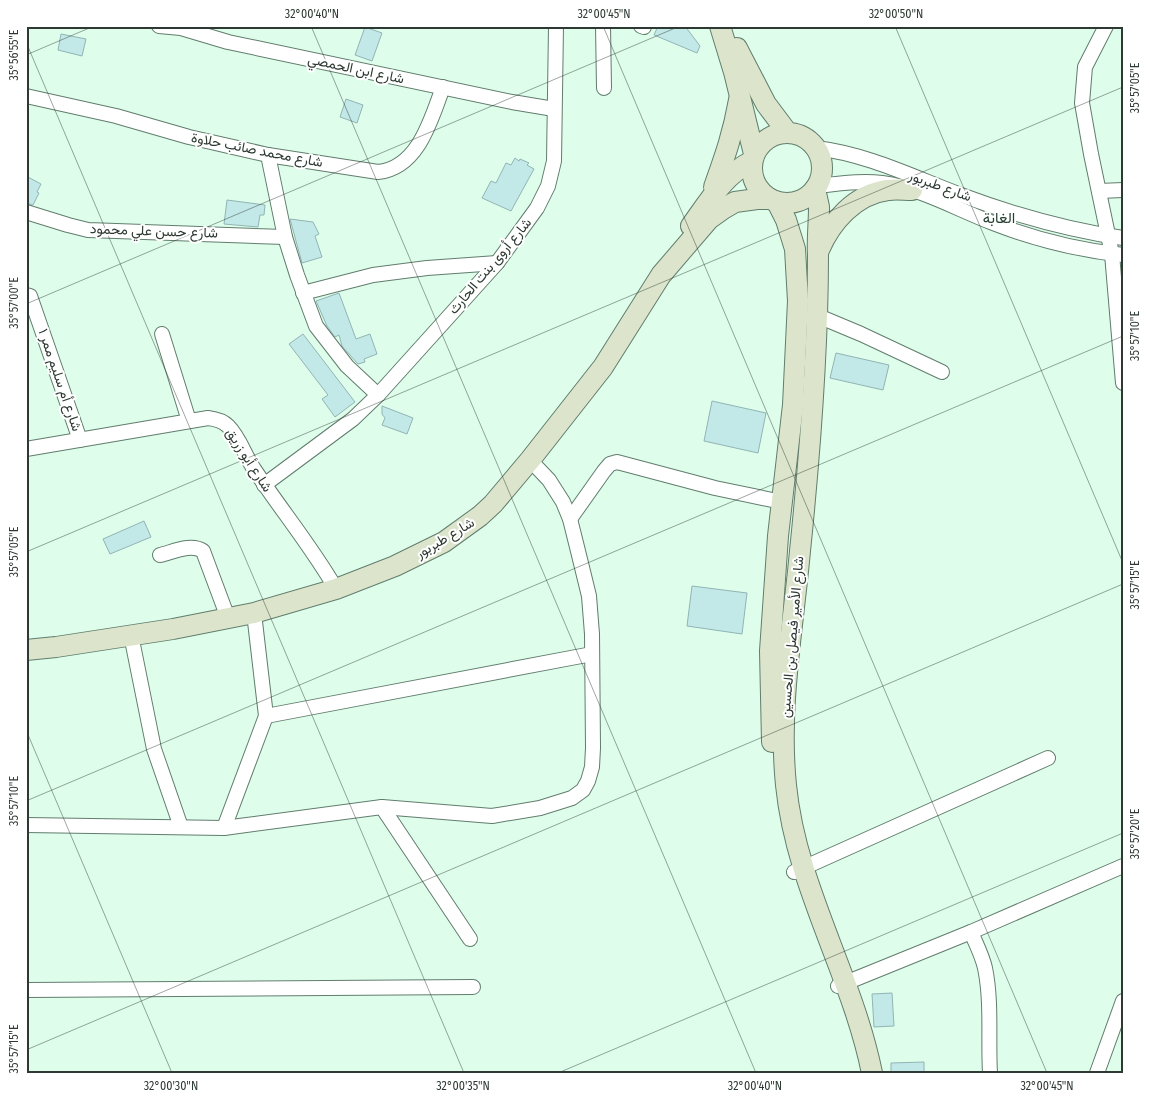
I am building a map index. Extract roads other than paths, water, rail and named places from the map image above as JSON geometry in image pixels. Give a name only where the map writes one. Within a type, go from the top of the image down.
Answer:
[{"type":"street","name":"شارع ابن الحمصي","points":[[159,26],[181,27],[228,42],[443,88],[554,109]]},
{"type":"street","name":"شارع أروى بنت الحارث","points":[[264,485],[346,424],[378,395],[496,263],[537,208],[548,186],[554,162],[556,26]]},
{"type":"street","points":[[603,26],[604,88]]},
{"type":"street","points":[[720,26],[740,93],[753,157]]},
{"type":"street","points":[[725,26],[766,104],[787,132]]},
{"type":"street","points":[[1106,26],[1085,67],[1082,88],[1086,129],[1108,236],[1117,255],[1123,383]]},
{"type":"street","name":"شارع محمد صائب حلاوة","points":[[26,96],[116,116],[190,137],[268,155],[371,172],[387,171],[406,162],[427,128],[443,88]]},
{"type":"street","points":[[709,198],[729,146],[740,93]]},
{"type":"street","points":[[787,132],[804,136],[816,148],[821,160],[822,174],[816,188],[810,194],[791,203],[773,200],[758,189],[751,168],[757,148],[767,138],[773,134],[787,132]]},
{"type":"street","name":"شارع طبربور","points":[[816,148],[855,155],[973,199],[1050,222],[1123,238]]},
{"type":"street","points":[[268,155],[285,237],[316,326],[347,366],[378,395]]},
{"type":"street","name":"شارع طبربور","points":[[26,650],[173,629],[254,613],[336,589],[418,556],[457,534],[493,504],[530,460],[603,367],[661,275],[670,256],[709,198],[733,173],[753,157]]},
{"type":"street","name":"شارع طبربور","points":[[816,188],[873,182],[912,190],[1021,233],[1117,255]]},
{"type":"street","name":"شارع الأمير فيصل بن الحسين","points":[[798,870],[788,801],[784,738],[786,687],[809,457],[818,316],[819,207],[816,188]]},
{"type":"street","points":[[818,254],[824,239],[854,204],[865,197],[880,192],[912,190]]},
{"type":"street","points":[[1099,192],[1123,190]]},
{"type":"street","name":"شارع طبربور","points":[[661,275],[716,213],[742,200],[773,200]]},
{"type":"street","name":"شارع الأمير فيصل بن الحسين","points":[[773,200],[786,220],[795,249],[798,301],[793,405],[782,502],[770,651],[772,742],[781,818],[798,870],[841,985],[863,1037],[872,1073]]},
{"type":"street","name":"شارع حسن علي محمود","points":[[26,212],[88,230],[285,237]]},
{"type":"street","points":[[303,293],[373,275],[427,268],[496,263]]},
{"type":"street","name":"شارع أم سليم ممر ١","points":[[26,295],[30,296],[80,440]]},
{"type":"street","points":[[818,316],[942,372]]},
{"type":"street","points":[[162,334],[189,421]]},
{"type":"street","name":"شارع أبو زريق","points":[[26,449],[208,418],[218,420],[227,425],[235,435],[252,467],[311,549],[336,589]]},
{"type":"street","points":[[26,825],[224,828],[382,807],[492,816],[540,808],[572,798],[583,790],[592,767],[592,634],[589,596],[570,519],[557,491],[530,460]]},
{"type":"street","points":[[570,519],[604,471],[614,462],[715,488],[782,502]]},
{"type":"street","points":[[160,555],[191,548],[198,548],[203,551],[228,618]]},
{"type":"street","points":[[776,572],[798,580]]},
{"type":"street","points":[[224,828],[266,716],[254,613]]},
{"type":"street","name":"شارع طبربور","points":[[26,638],[87,635],[125,636]]},
{"type":"street","points":[[125,636],[154,748],[181,827]]},
{"type":"street","points":[[266,716],[592,654]]},
{"type":"street","points":[[798,870],[1048,758]]},
{"type":"street","points":[[382,807],[470,939]]},
{"type":"street","points":[[841,985],[1123,866]]},
{"type":"street","points":[[970,932],[985,969],[988,991],[990,1073]]},
{"type":"street","name":"شارع الأمير فيصل بن الحسين","points":[[841,985],[863,1073]]},
{"type":"street","points":[[26,990],[473,988]]},
{"type":"street","points":[[1097,1073],[1123,1001]]},
{"type":"district","name":"الغابة","points":[[999,218]]}]
